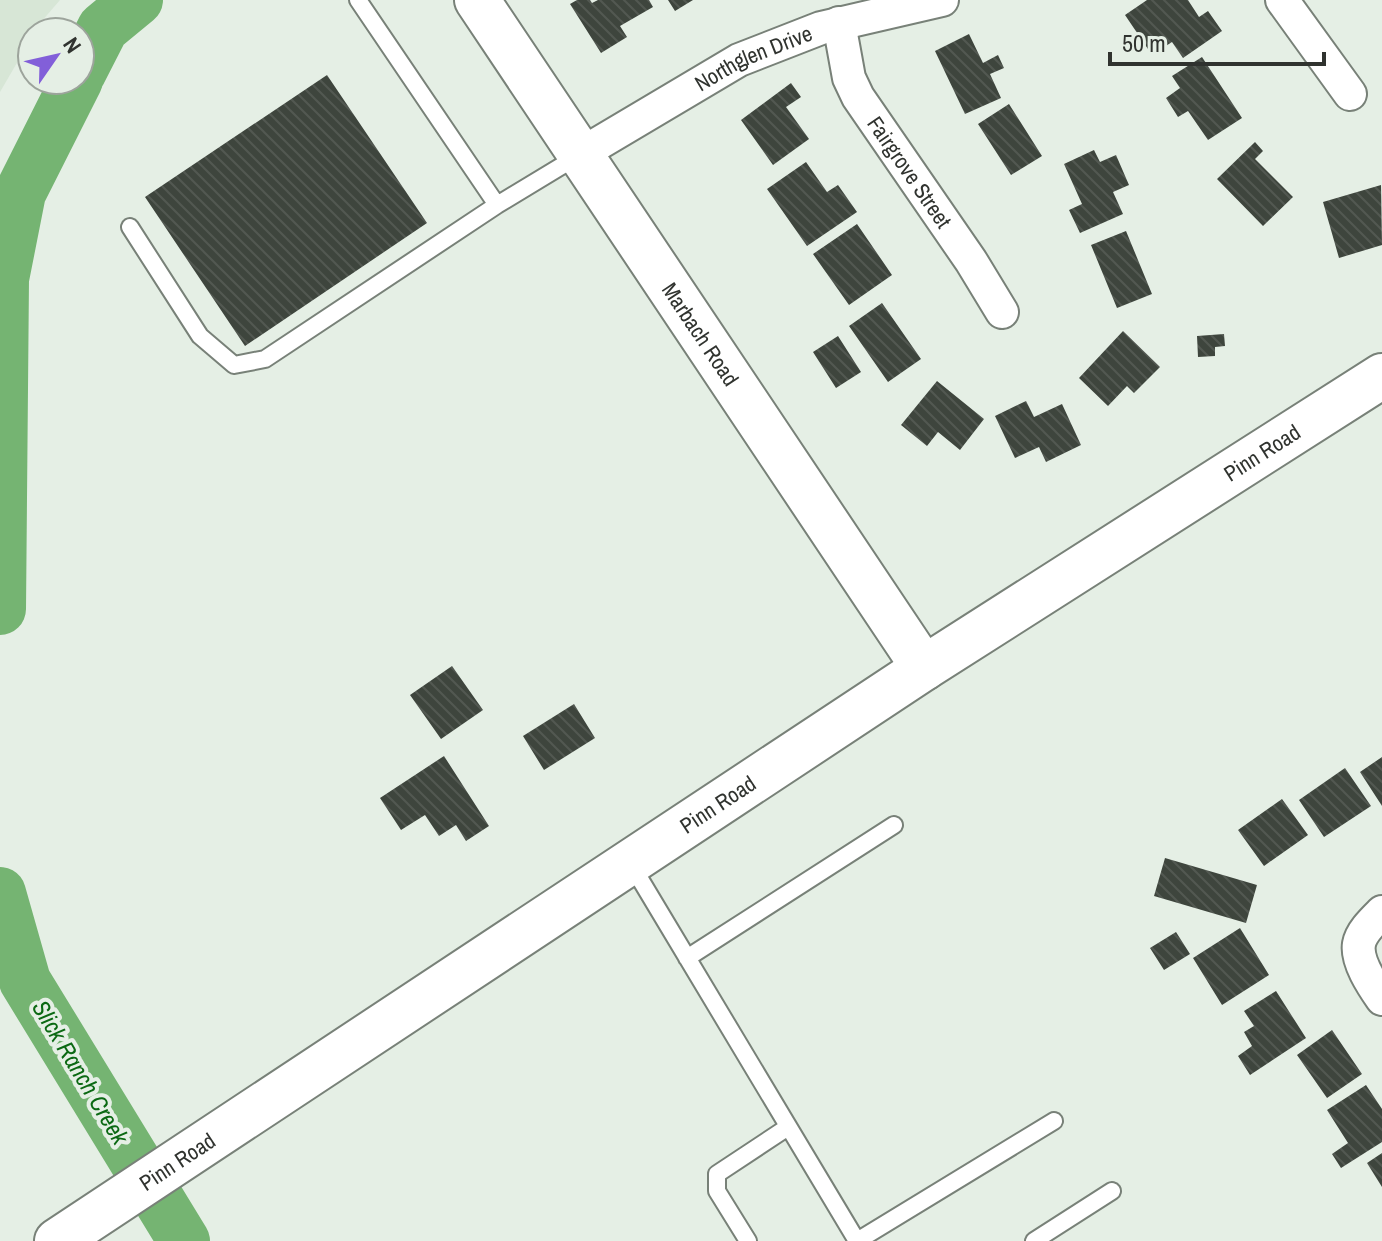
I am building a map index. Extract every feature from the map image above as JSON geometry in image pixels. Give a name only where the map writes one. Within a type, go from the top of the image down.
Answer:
[{"type":"street","name":"Marbach Road","points":[[477,0],[924,668]]},
{"type":"street","name":"Northglen Drive","points":[[579,155],[739,60],[821,28],[942,0]]},
{"type":"street","points":[[1282,0],[1350,94]]},
{"type":"street","name":"Fairgrove Street","points":[[839,23],[849,78],[858,97],[971,261],[1002,312]]},
{"type":"street","name":"Pinn Road","points":[[57,1241],[924,668],[1382,376]]},
{"type":"street","points":[[1382,912],[1358,945],[1363,967],[1382,999]]},
{"type":"lane","points":[[358,0],[497,205]]},
{"type":"lane","points":[[130,227],[200,336],[234,365],[265,359],[497,205],[579,155]]},
{"type":"lane","points":[[687,958],[894,825]]},
{"type":"lane","points":[[630,863],[857,1241],[1054,1121]]},
{"type":"lane","points":[[748,1241],[717,1191],[717,1174],[788,1127]]},
{"type":"lane","points":[[1034,1241],[1112,1191]]},
{"type":"shaded area","points":[[0,0],[60,0],[46,16],[16,16],[16,64],[0,92]]},
{"type":"building","points":[[577,0],[590,0],[592,3],[598,0],[649,0],[653,7],[620,26],[627,37],[601,53],[570,4]]},
{"type":"building","points":[[668,0],[693,0],[675,11]]},
{"type":"building","points":[[1147,0],[1188,0],[1199,17],[1208,11],[1222,31],[1183,58],[1172,42],[1152,55],[1125,15]]},
{"type":"building","points":[[969,34],[983,63],[998,55],[1004,68],[990,74],[1001,98],[965,114],[935,51]]},
{"type":"building","points":[[1202,57],[1242,118],[1208,140],[1188,111],[1178,117],[1166,98],[1180,88],[1172,76]]},
{"type":"building","points":[[327,75],[427,223],[245,346],[145,197]]},
{"type":"building","points":[[791,83],[801,97],[786,107],[809,139],[773,165],[741,120]]},
{"type":"building","points":[[1009,104],[1042,156],[1011,175],[978,124]]},
{"type":"building","points":[[1255,142],[1263,151],[1255,159],[1293,197],[1263,226],[1217,179]]},
{"type":"building","points":[[1094,150],[1100,162],[1116,155],[1129,185],[1113,192],[1123,214],[1080,233],[1069,210],[1082,204],[1064,164]]},
{"type":"building","points":[[806,162],[827,192],[838,185],[857,212],[807,246],[767,189]]},
{"type":"building","points":[[1381,185],[1382,245],[1339,258],[1323,202]]},
{"type":"building","points":[[857,224],[892,275],[849,305],[813,254]]},
{"type":"building","points":[[1126,231],[1152,294],[1117,308],[1091,245]]},
{"type":"building","points":[[882,303],[921,359],[888,382],[849,326]]},
{"type":"building","points":[[1123,331],[1160,367],[1134,393],[1127,386],[1108,406],[1079,378]]},
{"type":"building","points":[[1224,334],[1225,346],[1215,347],[1215,356],[1198,357],[1197,336]]},
{"type":"building","points":[[838,336],[861,372],[836,388],[813,352]]},
{"type":"building","points":[[937,381],[984,419],[960,450],[938,432],[927,446],[901,425]]},
{"type":"building","points":[[1026,401],[1034,417],[1062,404],[1081,445],[1046,462],[1039,447],[1015,458],[995,416]]},
{"type":"building","points":[[452,666],[483,710],[441,739],[410,695]]},
{"type":"building","points":[[574,704],[595,738],[544,770],[523,736]]},
{"type":"building","points":[[444,756],[489,826],[466,841],[456,825],[439,836],[425,815],[401,830],[380,798]]},
{"type":"building","points":[[1382,757],[1382,806],[1360,772]]},
{"type":"building","points":[[1345,768],[1371,806],[1324,837],[1299,800]]},
{"type":"building","points":[[1282,799],[1308,835],[1264,866],[1238,830]]},
{"type":"building","points":[[1165,858],[1257,885],[1246,923],[1154,896]]},
{"type":"building","points":[[1240,928],[1269,975],[1222,1005],[1193,958]]},
{"type":"building","points":[[1176,932],[1190,954],[1164,970],[1150,948]]},
{"type":"building","points":[[1276,991],[1306,1038],[1250,1075],[1238,1056],[1252,1046],[1244,1032],[1254,1026],[1244,1011]]},
{"type":"building","points":[[1332,1030],[1362,1074],[1327,1098],[1297,1055]]},
{"type":"building","points":[[1366,1085],[1382,1109],[1382,1142],[1341,1168],[1332,1154],[1348,1143],[1327,1110]]},
{"type":"building","points":[[1382,1153],[1382,1187],[1367,1163]]},
{"type":"waterway","name":"Slick Ranch Creek","points":[[96,42],[103,28],[137,0]]},
{"type":"waterway","name":"Slick Ranch Creek","points":[[0,609],[3,279],[20,193],[69,96]]},
{"type":"waterway","name":"Slick Ranch Creek","points":[[0,893],[25,981],[184,1241]]}]
